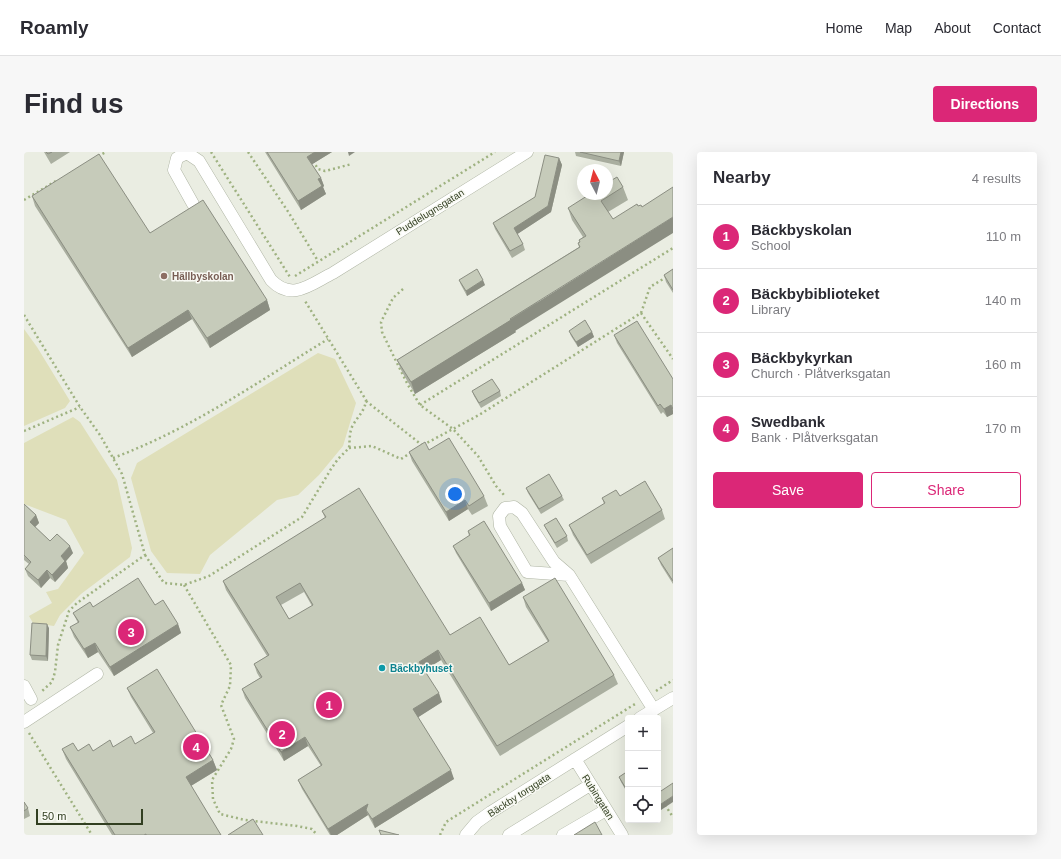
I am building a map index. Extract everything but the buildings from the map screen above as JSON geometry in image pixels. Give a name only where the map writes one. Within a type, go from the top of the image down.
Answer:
[{"type":"street","name":"Puddelugnsgatan","points":[[298,290],[301,290],[333,273],[527,152]]},
{"type":"street","points":[[193,204],[174,170],[177,158],[187,153],[199,161],[270,280],[277,286],[287,291],[298,290]]},
{"type":"street","points":[[569,575],[527,572],[500,526],[499,516],[505,508],[514,507],[522,513],[554,562],[569,575],[654,710]]},
{"type":"street","points":[[26,726],[97,674]]},
{"type":"street","points":[[24,686],[31,699]]},
{"type":"street","points":[[645,715],[673,698]]},
{"type":"street","name":"Bäckby torggata","points":[[466,835],[477,822],[491,812],[625,728]]},
{"type":"street","name":"Rubingatan","points":[[575,759],[622,835]]},
{"type":"street","points":[[509,835],[590,785]]},
{"type":"street","points":[[563,835],[606,810]]},
{"type":"path","points":[[92,160],[106,152]]},
{"type":"path","points":[[211,152],[291,279],[496,152]]},
{"type":"path","points":[[248,152],[289,213],[318,262]]},
{"type":"path","points":[[311,158],[318,169],[325,170],[352,164]]},
{"type":"path","points":[[24,200],[58,180]]},
{"type":"path","points":[[420,405],[673,248]]},
{"type":"path","points":[[24,314],[80,407],[100,435],[122,474],[145,555],[164,583],[184,585],[209,576],[302,517],[338,458],[349,448],[372,446],[401,459],[422,445],[479,416],[641,313],[650,287],[673,273]]},
{"type":"path","points":[[403,289],[393,298],[381,322],[382,332],[408,385],[420,405],[453,429],[478,456],[496,486],[514,507]]},
{"type":"path","points":[[298,290],[366,400],[422,445]]},
{"type":"path","points":[[641,313],[673,359]]},
{"type":"path","points":[[113,458],[136,450],[185,427],[328,339]]},
{"type":"path","points":[[349,448],[350,433],[365,407],[366,400]]},
{"type":"path","points":[[24,431],[80,407]]},
{"type":"path","points":[[31,699],[52,682],[55,672],[58,645],[69,611],[77,603],[145,555]]},
{"type":"path","points":[[184,585],[231,665],[230,686],[221,706],[234,738],[232,750],[212,780],[213,799],[220,814],[245,820],[312,829],[316,835]]},
{"type":"path","points":[[440,835],[446,822],[673,680]]},
{"type":"path","points":[[26,726],[92,835]]},
{"type":"path","points":[[665,804],[673,817]]},
{"type":"green space","points":[[24,329],[37,347],[70,401],[65,408],[24,426]]},
{"type":"green space","points":[[318,353],[335,359],[356,403],[343,446],[319,475],[298,495],[277,500],[210,555],[200,574],[167,573],[151,551],[131,478],[137,463]]},
{"type":"green space","points":[[73,417],[80,422],[117,480],[132,548],[130,557],[81,594],[60,615],[54,626],[33,623],[29,616],[52,603],[46,592],[58,589],[84,553],[66,520],[24,504],[24,443]]},
{"type":"place","name":"Hällbyskolan","points":[[164,276]]},
{"type":"place","name":"Bäckbykyrkan","points":[[131,632]]},
{"type":"place","name":"Bäckbyhuset","points":[[382,668]]},
{"type":"place","name":"Bäckbyskolan","points":[[329,705]]},
{"type":"place","name":"Bäckbybiblioteket","points":[[282,734]]},
{"type":"place","name":"Swedbank","points":[[196,747]]}]
